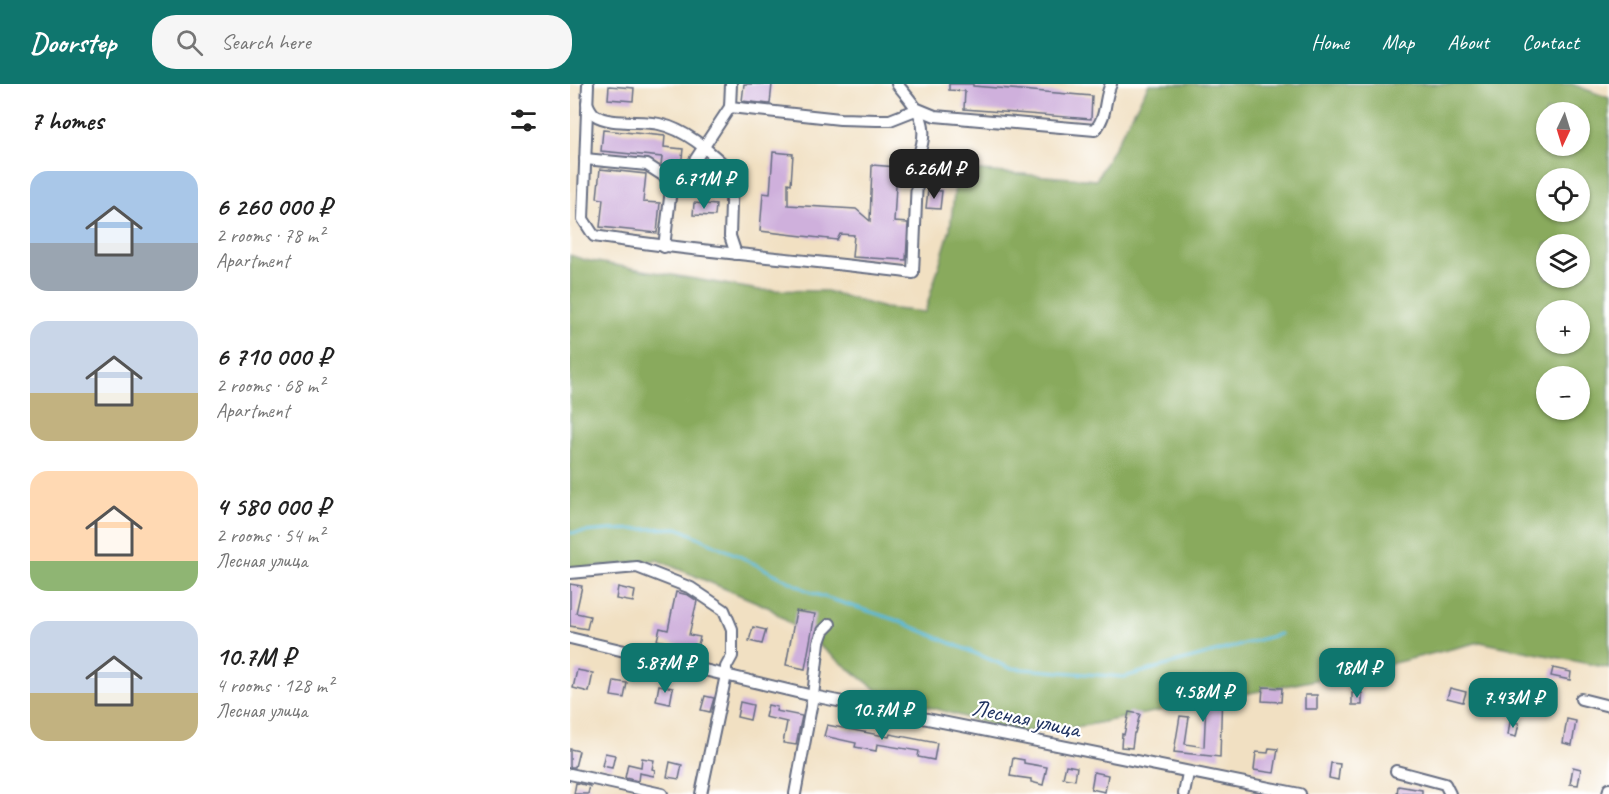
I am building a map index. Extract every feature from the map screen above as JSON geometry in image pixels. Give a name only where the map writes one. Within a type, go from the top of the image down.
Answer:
[{"type":"street","points":[[588,84],[584,219],[594,236],[664,248],[844,264],[913,273],[918,156],[924,142],[925,130],[918,109],[897,84]]},
{"type":"street","points":[[585,159],[639,163],[653,168],[672,181],[682,180],[730,107],[731,84]]},
{"type":"street","points":[[730,107],[840,119],[877,120],[890,120],[918,109],[935,116],[1095,130],[1104,120],[1107,94],[1111,84]]},
{"type":"street","points":[[587,104],[593,114],[603,118],[659,123],[678,130],[704,147],[732,172],[730,236],[736,254]]},
{"type":"street","points":[[664,248],[672,181]]},
{"type":"street","points":[[570,573],[637,567],[691,588],[724,610],[732,629],[732,656],[726,667],[701,794]]},
{"type":"street","points":[[795,794],[813,696],[819,642],[823,631],[830,624]]},
{"type":"street","name":"Лесная улица","points":[[570,638],[813,696],[1300,794]]},
{"type":"street","points":[[1581,699],[1609,706]]},
{"type":"street","points":[[1396,771],[1445,784],[1450,794]]},
{"type":"street","points":[[1184,794],[1188,773]]},
{"type":"street","points":[[570,774],[662,794]]},
{"type":"street","points":[[1608,794],[1609,789]]},
{"type":"green space","points":[[1149,84],[1572,84],[1609,98],[1609,668],[1480,642],[1361,671],[1078,727],[1015,732],[881,693],[768,607],[657,560],[570,570],[570,255],[585,260],[759,290],[827,291],[884,308],[925,312],[950,229],[957,169],[1096,180]]},
{"type":"building","points":[[744,84],[772,84],[770,104],[742,101]]},
{"type":"building","points":[[949,84],[973,84],[973,86],[1092,96],[1091,119],[964,109],[965,91],[949,90]]},
{"type":"building","points":[[609,86],[634,88],[633,101],[608,99]]},
{"type":"building","points":[[603,130],[665,136],[664,147],[683,149],[679,171],[669,170],[661,165],[662,157],[601,151]]},
{"type":"building","points":[[773,152],[793,154],[791,184],[788,183],[788,205],[856,209],[870,221],[872,165],[897,167],[894,222],[908,223],[906,260],[852,257],[854,235],[840,234],[837,240],[760,231],[763,193],[770,194]]},
{"type":"building","points":[[600,169],[646,174],[643,202],[660,203],[657,233],[600,227],[603,199],[597,198]]},
{"type":"building","points":[[928,190],[942,191],[940,209],[926,208]]},
{"type":"building","points":[[694,203],[716,205],[715,216],[693,215]]},
{"type":"building","points":[[570,584],[582,586],[576,613],[590,616],[587,629],[570,626]]},
{"type":"building","points":[[618,587],[635,591],[633,602],[616,599]]},
{"type":"building","points":[[676,592],[688,595],[697,601],[689,635],[700,637],[697,649],[657,640],[660,628],[668,630]]},
{"type":"building","points":[[796,611],[815,614],[805,669],[786,665]]},
{"type":"building","points":[[753,627],[766,630],[762,644],[749,641]]},
{"type":"building","points":[[1553,668],[1571,672],[1570,680],[1551,676]]},
{"type":"building","points":[[577,670],[593,673],[589,692],[573,688]]},
{"type":"building","points":[[614,681],[627,683],[624,698],[611,696]]},
{"type":"building","points":[[659,685],[673,688],[670,704],[656,701]]},
{"type":"building","points":[[1263,687],[1282,688],[1281,702],[1262,701]]},
{"type":"building","points":[[1206,688],[1222,689],[1220,757],[1174,752],[1180,716],[1189,717],[1185,744],[1204,747],[1206,702],[1183,701],[1183,689],[1206,690]]},
{"type":"building","points":[[1450,688],[1466,692],[1463,702],[1447,698]]},
{"type":"building","points":[[1352,693],[1362,693],[1362,705],[1352,705]]},
{"type":"building","points":[[1305,695],[1317,695],[1317,709],[1305,709]]},
{"type":"building","points":[[705,696],[714,698],[710,712],[701,710]]},
{"type":"building","points":[[740,702],[753,705],[750,720],[737,717]]},
{"type":"building","points":[[768,705],[777,707],[776,711],[802,716],[796,745],[783,743],[787,722],[765,717]]},
{"type":"building","points":[[1129,712],[1140,714],[1132,748],[1121,747],[1122,734],[1124,735]]},
{"type":"building","points":[[1567,719],[1576,721],[1572,745],[1563,743]]},
{"type":"building","points":[[1510,722],[1519,723],[1516,737],[1508,735]]},
{"type":"building","points":[[827,725],[889,737],[890,734],[937,743],[934,760],[918,757],[919,751],[877,744],[876,751],[855,747],[856,743],[824,736]]},
{"type":"building","points":[[1269,748],[1278,749],[1274,773],[1254,770],[1256,752],[1268,753]]},
{"type":"building","points":[[570,749],[579,751],[575,767],[570,767]]},
{"type":"building","points":[[605,753],[615,755],[612,768],[602,766]]},
{"type":"building","points":[[642,758],[654,760],[652,769],[655,770],[654,776],[639,773],[638,781],[625,778],[628,764],[641,767]]},
{"type":"building","points":[[1013,758],[1024,760],[1024,763],[1047,767],[1043,785],[1031,782],[1031,779],[1010,776]]},
{"type":"building","points":[[670,762],[682,765],[679,779],[667,777]]},
{"type":"building","points":[[1331,763],[1340,764],[1338,780],[1329,778]]},
{"type":"building","points":[[1066,765],[1077,767],[1075,780],[1063,778]]},
{"type":"building","points":[[1573,767],[1581,769],[1578,785],[1570,784]]},
{"type":"building","points":[[1094,772],[1108,775],[1105,792],[1091,789]]},
{"type":"building","points":[[576,783],[590,786],[588,794],[574,794]]},
{"type":"building","points":[[1398,786],[1422,790],[1422,794],[1397,794]]},
{"type":"waterway","points":[[570,533],[678,528],[812,593],[896,620],[1010,668],[1124,677],[1280,634]]}]
